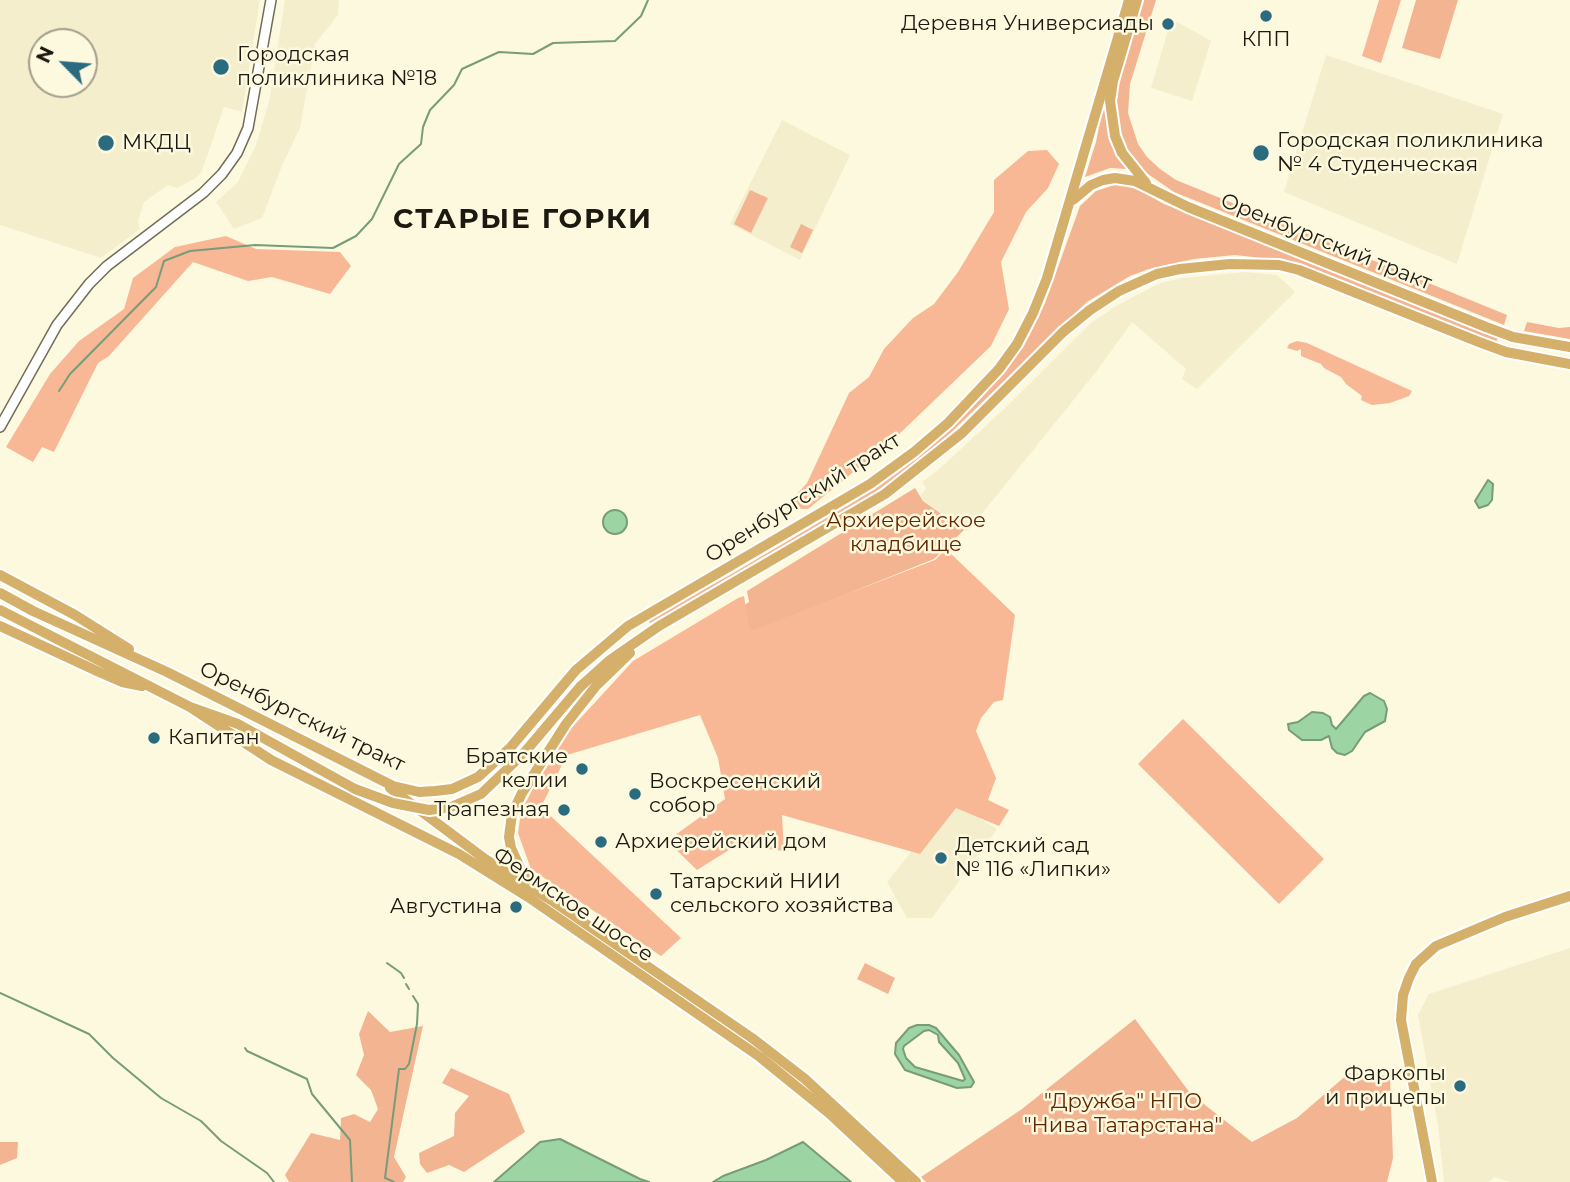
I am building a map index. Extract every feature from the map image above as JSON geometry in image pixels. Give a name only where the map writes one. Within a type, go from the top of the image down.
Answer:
[{"type":"main road","points":[[1071,202],[1129,0]]},
{"type":"main road","points":[[1137,0],[1113,81],[1111,118],[1122,152],[1132,169],[1149,187]]},
{"type":"main road","name":"Оренбургский тракт","points":[[0,593],[33,611],[167,672],[393,786],[419,792],[452,789],[478,777],[510,748],[576,670],[628,626],[836,505],[914,452],[948,423],[982,390],[1017,344],[1047,278],[1071,202],[1081,192],[1103,180],[1125,178],[1149,187],[1248,232],[1513,337],[1570,347]]},
{"type":"main road","name":"Оренбургский тракт","points":[[0,610],[190,707],[238,724],[355,789],[393,803],[429,810],[450,807],[481,794],[524,753],[580,687],[610,660],[659,626],[885,494],[962,433],[1063,332],[1090,310],[1119,291],[1157,274],[1230,264],[1279,265],[1299,270],[1506,352],[1570,364]]},
{"type":"main road","points":[[1506,352],[1513,337]]},
{"type":"main road","points":[[0,575],[75,615],[167,672]]},
{"type":"main road","points":[[0,626],[99,672],[153,688]]},
{"type":"main road","name":"Оренбургский тракт","points":[[551,900],[523,874],[519,866],[509,836],[512,814],[522,793],[566,724],[596,687],[659,626]]},
{"type":"main road","name":"Фермское шоссе","points":[[190,707],[271,760],[459,854],[528,897],[760,1057],[830,1113],[903,1182]]},
{"type":"main road","name":"Фермское шоссе","points":[[370,775],[428,814],[485,859],[551,900],[731,1022],[805,1079],[916,1182]]},
{"type":"main road","points":[[1432,1182],[1401,1020],[1403,995],[1409,978],[1416,964],[1436,946],[1505,917],[1570,896]]},
{"type":"street","points":[[0,427],[57,325],[89,284],[107,266],[203,193],[222,174],[237,153],[248,128],[271,0]]},
{"type":"street","points":[[0,417],[20,389]]},
{"type":"shaded area","name":"МКДЦ","points":[[0,0],[260,0],[242,112],[224,107],[202,171],[196,178],[177,188],[168,185],[144,202],[138,221],[140,229],[101,258],[0,225]]},
{"type":"shaded area","points":[[285,0],[339,0],[338,15],[315,44],[300,128],[262,218],[234,229],[216,202],[238,182],[256,145],[269,102]]},
{"type":"shaded area","points":[[1379,0],[1401,0],[1381,63],[1362,56]]},
{"type":"shaded area","points":[[1171,20],[1211,41],[1192,101],[1151,88]]},
{"type":"shaded area","points":[[1326,55],[1503,114],[1457,264],[1284,192]]},
{"type":"shaded area","points":[[782,120],[850,155],[800,260],[730,224]]},
{"type":"shaded area","points":[[1047,150],[1059,164],[1048,188],[1026,212],[1001,262],[1009,309],[991,346],[895,438],[808,509],[784,508],[807,483],[849,393],[869,377],[884,349],[913,318],[934,304],[958,272],[994,212],[994,180],[1028,151]]},
{"type":"shaded area","points":[[226,236],[256,249],[340,252],[351,266],[330,294],[272,277],[248,281],[193,262],[109,356],[98,363],[54,452],[42,447],[33,462],[6,447],[50,374],[79,341],[124,309],[133,278],[175,247]]},
{"type":"shaded area","points":[[1245,272],[1277,275],[1295,292],[1197,389],[1182,379],[1186,369],[1132,322],[1096,372],[968,531],[923,500],[921,495],[926,488],[922,482],[1002,411],[1091,323],[1116,306],[1160,283]]},
{"type":"shaded area","points":[[1297,341],[1307,343],[1412,391],[1409,396],[1390,403],[1372,405],[1361,400],[1362,396],[1341,377],[1321,364],[1301,356],[1301,349],[1297,351],[1287,348],[1289,344]]},
{"type":"shaded area","points":[[1488,480],[1493,484],[1492,500],[1488,505],[1479,508],[1475,501]]},
{"type":"shaded area","points":[[615,510],[623,514],[627,522],[623,530],[615,534],[607,530],[603,522],[607,514]]},
{"type":"shaded area","points":[[946,549],[1015,615],[1003,700],[994,702],[981,718],[976,731],[996,778],[988,800],[1009,810],[999,826],[956,808],[920,854],[782,815],[784,851],[737,845],[697,870],[667,841],[725,799],[718,758],[700,715],[567,755],[541,807],[681,938],[661,956],[531,869],[518,833],[521,812],[565,735],[633,661],[738,598],[744,596],[750,631],[935,560]]},
{"type":"shaded area","points":[[1370,693],[1384,701],[1387,709],[1385,721],[1365,732],[1352,751],[1345,755],[1332,748],[1329,736],[1321,740],[1302,740],[1289,730],[1288,724],[1298,722],[1312,712],[1330,717],[1336,729],[1364,696]]},
{"type":"shaded area","points":[[1183,719],[1324,859],[1279,904],[1138,764]]},
{"type":"shaded area","name":"Детский сад № 116 «Липки»","points":[[952,801],[997,829],[932,918],[907,918],[887,882]]},
{"type":"shaded area","points":[[1570,948],[1570,1182],[1510,1182],[1494,1177],[1489,1182],[1444,1182],[1438,1125],[1418,1015],[1429,994]]},
{"type":"shaded area","points":[[929,1025],[936,1028],[959,1055],[974,1082],[971,1087],[957,1088],[905,1070],[895,1054],[896,1043],[909,1028]],"holes":[[[929,1030],[938,1035],[939,1042],[958,1063],[965,1079],[963,1081],[915,1067],[906,1058],[904,1046],[924,1031]]]},
{"type":"shaded area","points":[[560,1139],[649,1182],[494,1182],[540,1142]]},
{"type":"shaded area","points":[[803,1142],[851,1182],[713,1182],[766,1160]]},
{"type":"green space","points":[[1143,0],[1156,0],[1130,84],[1128,113],[1138,144],[1160,169],[1176,180],[1507,315],[1504,325],[1174,192],[1145,172],[1125,146],[1115,101],[1117,80]]},
{"type":"green space","points":[[1416,0],[1458,0],[1440,59],[1402,48]]},
{"type":"green space","points":[[1105,98],[1128,169],[1110,168],[1085,177],[1096,142]]},
{"type":"green space","points":[[1114,185],[1139,190],[1164,204],[1498,338],[1496,342],[1296,262],[1235,255],[1194,259],[1149,269],[1130,276],[1087,302],[941,442],[860,504],[733,579],[650,623],[647,620],[730,575],[857,500],[917,457],[965,415],[1005,372],[1029,336],[1045,303],[1080,206],[1096,191]]},
{"type":"green space","points":[[750,190],[768,198],[751,233],[734,224]]},
{"type":"green space","points":[[801,224],[813,230],[802,253],[790,247]]},
{"type":"green space","points":[[1527,322],[1559,328],[1570,327],[1570,339],[1524,331]]},
{"type":"green space","name":"Архиерейское кладбище","points":[[915,488],[923,501],[964,530],[934,559],[665,667],[661,659],[749,602],[747,591]]},
{"type":"green space","points":[[865,963],[895,978],[888,994],[857,979]]},
{"type":"green space","points":[[368,1011],[390,1032],[423,1026],[394,1157],[406,1177],[403,1182],[289,1182],[285,1175],[311,1133],[340,1140],[341,1118],[354,1114],[370,1122],[378,1109],[371,1090],[356,1075],[364,1055],[359,1034]]},
{"type":"green space","name":"\"Дружба\" НПО \"Нива Татарстана\"","points":[[1135,1019],[1190,1093],[1252,1142],[1297,1118],[1349,1073],[1390,1076],[1393,1158],[1387,1182],[926,1182],[921,1177],[1022,1109]]},
{"type":"green space","points":[[451,1068],[509,1094],[525,1132],[464,1172],[449,1165],[427,1173],[420,1164],[419,1153],[454,1136],[455,1113],[469,1096],[442,1083]]},
{"type":"green space","points":[[0,1142],[18,1142],[17,1158],[0,1165]]},
{"type":"waterway","points":[[59,391],[70,374],[156,287],[164,261],[190,251],[255,245],[333,248],[356,236],[372,219],[399,164],[421,144],[423,127],[430,110],[454,85],[462,69],[499,52],[533,54],[553,43],[615,41],[641,16],[648,0]]},
{"type":"waterway","points":[[387,963],[404,978]]},
{"type":"waterway","points":[[406,984],[409,989]]},
{"type":"waterway","points":[[0,993],[89,1034],[161,1098],[201,1121],[221,1141],[267,1173],[274,1182]]},
{"type":"waterway","points":[[394,1182],[385,1178],[399,1069],[405,1069],[409,1064],[417,1024],[418,1004],[413,996]]},
{"type":"waterway","points":[[245,1048],[307,1079],[312,1094],[350,1140],[352,1182]]},
{"type":"place","name":"КПП","points":[[1266,16]]},
{"type":"place","name":"Деревня Универсиады","points":[[1168,24]]},
{"type":"place","name":"Городская поликлиника №18","points":[[221,67]]},
{"type":"place","name":"МКДЦ","points":[[106,143]]},
{"type":"place","name":"Городская поликлиника № 4 Студенческая","points":[[1261,153]]},
{"type":"place","name":"Капитан","points":[[154,738]]},
{"type":"place","name":"Братские келии","points":[[582,769]]},
{"type":"place","name":"Воскресенский собор","points":[[635,794]]},
{"type":"place","name":"Трапезная","points":[[564,810]]},
{"type":"place","name":"Архиерейский дом","points":[[601,842]]},
{"type":"place","name":"Детский сад № 116 «Липки»","points":[[941,858]]},
{"type":"place","name":"Татарский НИИ сельского хозяйства","points":[[656,894]]},
{"type":"place","name":"Августина","points":[[516,907]]},
{"type":"place","name":"Фаркопы и прицепы","points":[[1460,1086]]},
{"type":"district","name":"СТАРЫЕ ГОРКИ","points":[[523,220]]}]
